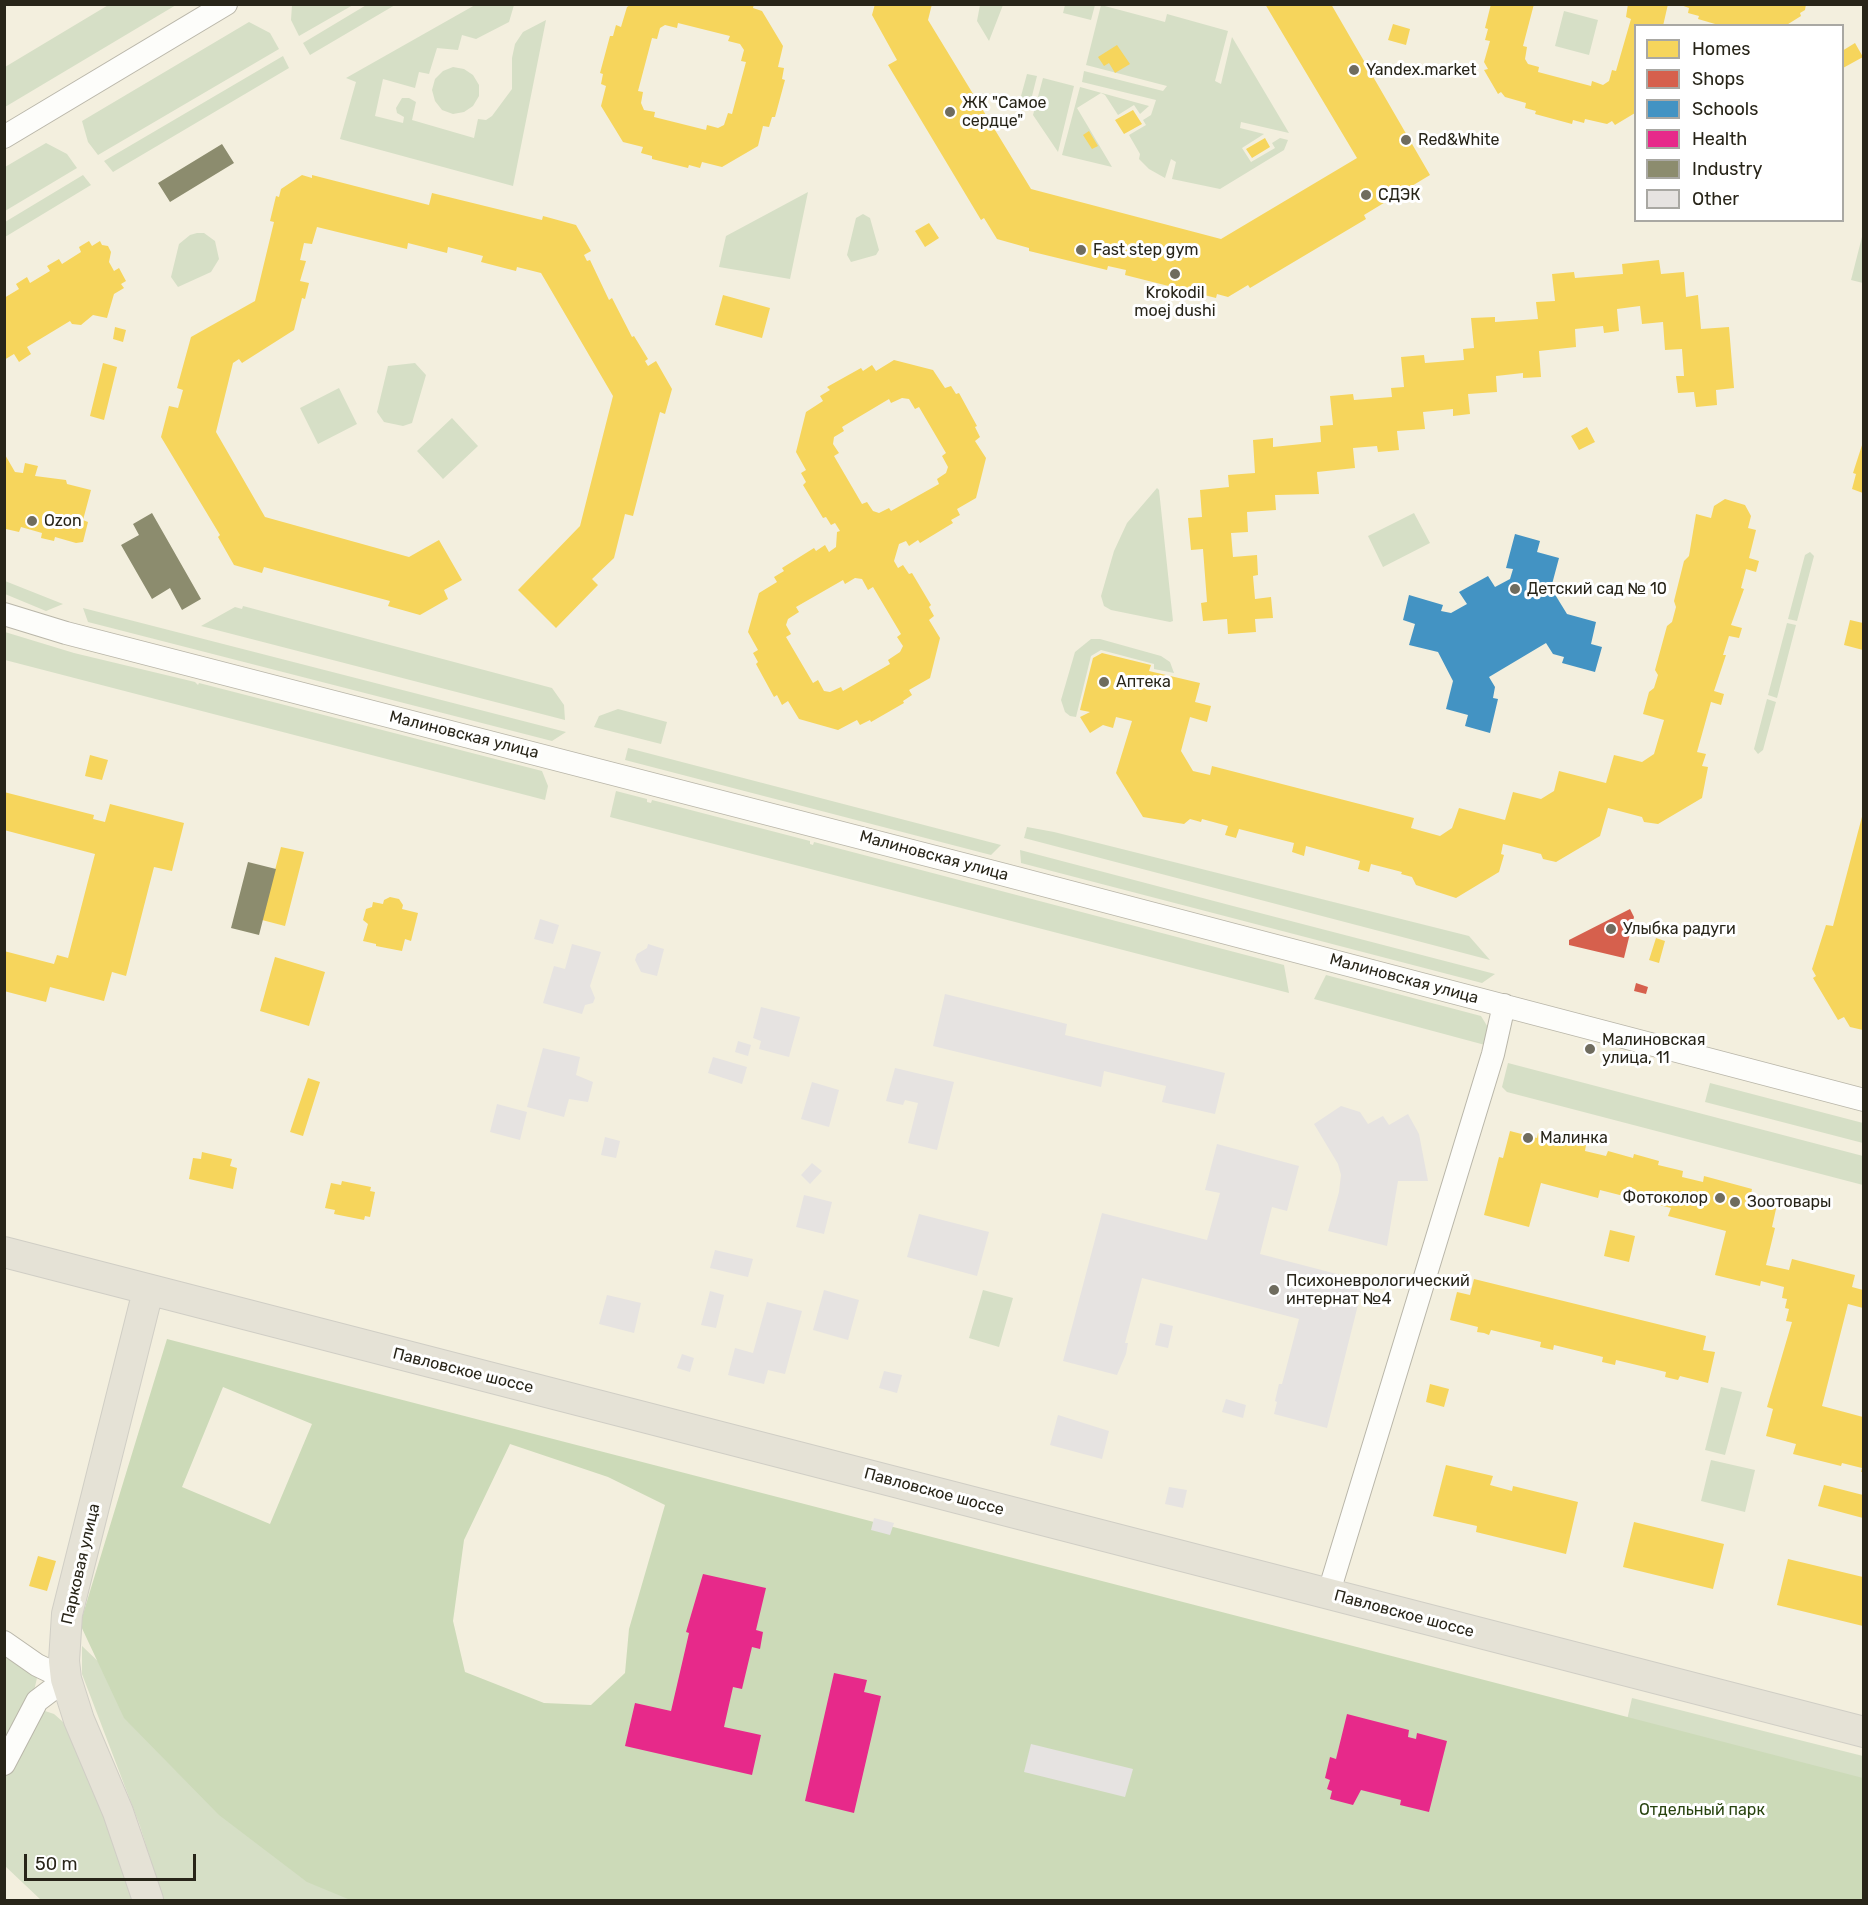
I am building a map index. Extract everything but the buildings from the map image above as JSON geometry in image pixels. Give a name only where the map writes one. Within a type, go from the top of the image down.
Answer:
[{"type":"main road","name":"Павловское шоссе","points":[[4,1252],[1863,1732]]},
{"type":"main road","name":"Парковая улица","points":[[148,1291],[67,1614],[65,1640],[66,1679],[79,1720],[118,1812],[148,1900]]},
{"type":"street","points":[[4,137],[226,4]]},
{"type":"street","name":"Малиновская улица","points":[[4,614],[77,636],[1863,1100]]},
{"type":"street","points":[[1328,1594],[1486,1075],[1504,1005]]},
{"type":"street","points":[[4,1642],[37,1665],[66,1679],[37,1701],[4,1764]]},
{"type":"green space","points":[[110,4],[176,5],[5,107],[5,67]]},
{"type":"green space","points":[[292,4],[353,5],[299,36],[291,20]]},
{"type":"green space","points":[[368,4],[395,5],[310,55],[303,43]]},
{"type":"green space","points":[[475,5],[514,5],[509,22],[476,39],[462,35],[458,50],[437,48],[429,74],[419,72],[415,88],[383,79],[375,116],[403,123],[404,117],[397,113],[396,108],[402,98],[409,98],[416,102],[412,120],[474,138],[478,119],[486,120],[492,116],[512,89],[512,58],[515,44],[523,32],[546,20],[513,186],[340,139],[356,82],[346,78]]},
{"type":"green space","points":[[980,5],[1003,5],[989,41],[977,21]]},
{"type":"green space","points":[[1065,5],[1095,5],[1091,20],[1063,13]]},
{"type":"green space","points":[[1101,5],[1165,22],[1167,14],[1228,31],[1215,81],[1221,84],[1232,37],[1289,133],[1241,122],[1240,128],[1264,134],[1242,148],[1251,162],[1275,148],[1272,143],[1280,138],[1288,140],[1284,150],[1220,189],[1172,179],[1176,162],[1171,159],[1165,178],[1149,169],[1139,159],[1140,154],[1129,135],[1146,125],[1143,120],[1151,115],[1156,100],[1082,82],[1084,71],[1163,91],[1167,86],[1086,65]]},
{"type":"green space","points":[[1564,11],[1598,20],[1589,55],[1555,46]]},
{"type":"green space","points":[[249,22],[270,33],[279,49],[98,155],[88,142],[82,121]]},
{"type":"green space","points":[[283,56],[289,68],[113,172],[104,161]]},
{"type":"green space","points":[[453,67],[464,69],[473,75],[479,85],[479,96],[473,106],[464,112],[453,114],[442,110],[435,101],[432,90],[435,79],[443,71]]},
{"type":"green space","points":[[1027,74],[1037,76],[1029,108],[1021,96]]},
{"type":"green space","points":[[1043,78],[1074,86],[1058,152],[1033,115]]},
{"type":"green space","points":[[1080,87],[1149,106],[1140,114],[1134,105],[1118,115],[1105,95],[1101,93],[1077,108],[1112,167],[1062,155]]},
{"type":"green space","points":[[46,143],[67,154],[77,168],[5,211],[5,167]]},
{"type":"green space","points":[[83,175],[91,185],[5,237],[5,222]]},
{"type":"green space","points":[[808,192],[790,279],[719,267],[726,236]]},
{"type":"green space","points":[[863,214],[870,218],[879,250],[876,255],[851,262],[847,255],[856,218]]},
{"type":"green space","points":[[204,233],[215,241],[219,259],[211,272],[178,287],[171,277],[179,244],[190,235]]},
{"type":"green space","points":[[1863,233],[1863,283],[1851,280]]},
{"type":"green space","points":[[415,363],[426,375],[412,423],[403,426],[384,422],[377,412],[388,366]]},
{"type":"green space","points":[[339,388],[357,424],[318,444],[300,408]]},
{"type":"green space","points":[[452,418],[478,446],[443,479],[417,451]]},
{"type":"green space","points":[[1157,488],[1173,621],[1170,622],[1111,610],[1104,606],[1101,596],[1114,551],[1127,523]]},
{"type":"green space","points":[[1414,513],[1430,543],[1383,567],[1368,536]]},
{"type":"green space","points":[[1810,552],[1814,556],[1797,621],[1788,619],[1805,555]]},
{"type":"green space","points":[[5,581],[63,604],[46,611],[5,594]]},
{"type":"green space","points":[[243,606],[552,688],[564,705],[565,720],[201,626],[235,607],[242,609]]},
{"type":"green space","points":[[83,608],[566,732],[552,741],[88,622]]},
{"type":"green space","points":[[1787,623],[1796,625],[1777,698],[1768,695]]},
{"type":"green space","points":[[5,632],[74,653],[542,771],[548,786],[545,800],[5,660]]},
{"type":"green space","points":[[1091,639],[1100,639],[1161,656],[1170,662],[1174,673],[1154,669],[1154,664],[1101,650],[1091,656],[1076,717],[1070,716],[1065,712],[1061,700],[1075,652]]},
{"type":"green space","points":[[1767,699],[1776,702],[1763,750],[1758,754],[1754,749]]},
{"type":"green space","points":[[618,709],[667,722],[661,744],[594,727],[599,716]]},
{"type":"green space","points":[[628,748],[1001,845],[991,855],[625,760]]},
{"type":"green space","points":[[616,791],[647,799],[647,802],[651,803],[652,800],[810,841],[813,845],[814,842],[1284,965],[1289,993],[610,817]]},
{"type":"green space","points":[[1027,827],[1469,936],[1490,960],[1024,838]]},
{"type":"green space","points":[[1020,850],[1495,974],[1482,983],[1021,863]]},
{"type":"green space","points":[[1326,975],[1481,1016],[1489,1029],[1485,1045],[1314,999]]},
{"type":"green space","points":[[1508,1063],[1863,1156],[1863,1185],[1507,1092],[1502,1087]]},
{"type":"green space","points":[[1710,1083],[1863,1123],[1863,1143],[1705,1102]]},
{"type":"green space","points":[[983,1290],[1013,1298],[999,1347],[969,1338]]},
{"type":"green space","points":[[167,1339],[1863,1778],[1863,1900],[348,1899],[307,1882],[219,1815],[124,1718],[80,1624]],"holes":[[[223,1387],[312,1424],[270,1524],[182,1487]],[[510,1444],[608,1477],[665,1505],[629,1629],[625,1673],[591,1705],[544,1703],[465,1672],[453,1621],[464,1540]]]},
{"type":"green space","points":[[1721,1387],[1742,1392],[1725,1455],[1705,1450]]},
{"type":"green space","points":[[1711,1460],[1755,1470],[1745,1512],[1701,1501]]},
{"type":"green space","name":"Отдельный парк","points":[[82,1646],[275,1830],[1587,1896],[1632,1698],[1863,1756],[1863,1900],[163,1900],[140,1826],[82,1674]]},
{"type":"green space","points":[[5,1648],[37,1678],[34,1691],[5,1745]]},
{"type":"green space","points":[[42,1710],[54,1714],[70,1728],[136,1900],[41,1900],[5,1866],[5,1778]]},
{"type":"place","name":"Yandex.market","points":[[1354,70]]},
{"type":"place","name":"ЖК \"Самое сердце\"","points":[[950,112]]},
{"type":"place","name":"Red&White","points":[[1406,140]]},
{"type":"place","name":"СДЭК","points":[[1366,195]]},
{"type":"place","name":"Fast step gym","points":[[1081,250]]},
{"type":"place","name":"Krokodil moej dushi","points":[[1175,274]]},
{"type":"place","name":"Ozon","points":[[32,521]]},
{"type":"place","name":"Детский сад № 10","points":[[1515,589]]},
{"type":"place","name":"Аптека","points":[[1104,682]]},
{"type":"place","name":"Улыбка радуги","points":[[1611,929]]},
{"type":"place","name":"Малиновская улица, 11","points":[[1590,1049]]},
{"type":"place","name":"Малинка","points":[[1528,1138]]},
{"type":"place","name":"Фотоколор","points":[[1720,1198]]},
{"type":"place","name":"Зоотовары","points":[[1735,1202]]},
{"type":"place","name":"Психоневрологический интернат №4","points":[[1274,1290]]}]
